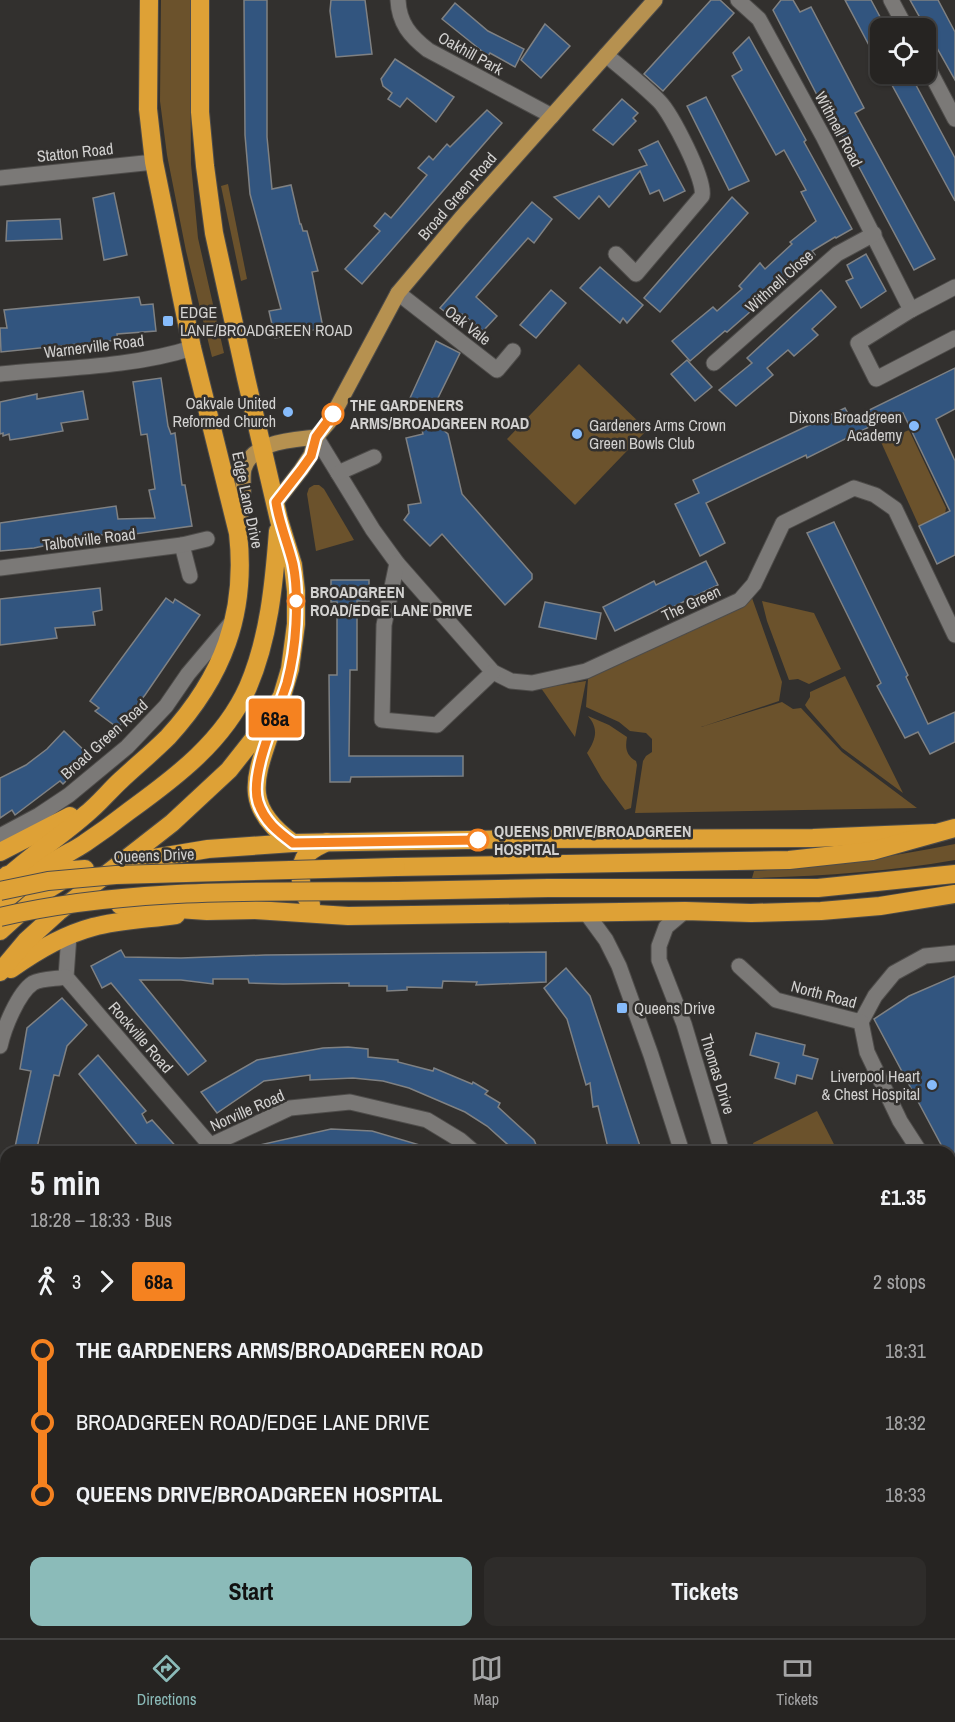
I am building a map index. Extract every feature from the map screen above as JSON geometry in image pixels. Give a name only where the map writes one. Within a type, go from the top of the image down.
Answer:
[{"type":"highway","name":"Edge Lane Drive","points":[[2,881],[87,814],[167,737],[186,714],[219,663],[236,618],[240,589],[238,533],[192,348],[154,162],[148,109],[148,0]]},
{"type":"highway","name":"Edge Lane Drive","points":[[92,873],[121,863],[172,823],[229,770],[266,723],[282,696],[293,650],[296,591],[293,565],[279,520],[214,233],[200,112],[200,0]]},
{"type":"highway","points":[[0,904],[53,862],[85,843],[188,766],[211,744],[232,716],[247,689],[261,653],[276,566],[279,520]]},
{"type":"highway","points":[[282,696],[255,786],[262,812],[277,832],[293,843]]},
{"type":"highway","points":[[0,852],[100,799]]},
{"type":"highway","points":[[87,814],[84,827],[85,843],[92,873],[109,894],[128,904]]},
{"type":"highway","name":"Queens Drive","points":[[2,881],[48,881],[116,875],[396,867],[789,860],[872,851],[955,828]]},
{"type":"highway","points":[[121,863],[208,849],[293,843],[813,838],[933,833]]},
{"type":"highway","points":[[324,914],[306,898],[301,886],[301,874],[304,859],[312,849],[327,842]]},
{"type":"highway","points":[[2,881],[41,872],[92,873]]},
{"type":"highway","points":[[0,972],[26,941],[58,912],[92,873]]},
{"type":"highway","points":[[1,924],[42,893],[92,873]]},
{"type":"highway","points":[[1,924],[26,911],[83,902],[170,894],[548,888],[818,888],[955,874]]},
{"type":"highway","points":[[1,924],[58,912],[128,904],[348,916],[684,911],[821,912],[955,894]]},
{"type":"highway","points":[[0,978],[35,951],[94,926],[207,910]]},
{"type":"highway","points":[[0,972],[7,955],[8,944],[1,924]]},
{"type":"main road","name":"Broad Green Road","points":[[276,502],[311,456],[316,437],[329,422],[398,293],[454,225],[655,0]]},
{"type":"main road","points":[[238,533],[244,469],[249,458],[263,447],[290,440],[316,437]]},
{"type":"street","name":"Oakhill Park","points":[[398,0],[399,12],[406,30],[428,50],[552,116]]},
{"type":"street","name":"Withnell Road","points":[[738,0],[759,19],[874,234],[911,310]]},
{"type":"street","points":[[891,0],[901,18]]},
{"type":"street","points":[[606,55],[667,110],[698,172],[703,190],[702,196],[636,273],[616,254]]},
{"type":"street","points":[[936,83],[955,119]]},
{"type":"street","name":"Statton Road","points":[[0,178],[154,162]]},
{"type":"street","name":"Withnell Close","points":[[714,363],[837,254],[874,234]]},
{"type":"street","points":[[955,287],[911,310],[858,343],[876,379],[955,338]]},
{"type":"street","name":"Oak Vale","points":[[398,293],[497,370],[513,351]]},
{"type":"street","name":"Warnerville Road","points":[[0,374],[109,364],[176,353],[192,348]]},
{"type":"street","name":"The Green","points":[[316,437],[373,530],[397,563],[493,672],[511,681],[532,683],[586,671],[740,600],[754,584],[783,523],[854,488],[875,495],[895,508],[955,635]]},
{"type":"street","points":[[338,473],[374,457]]},
{"type":"street","name":"Talbotville Road","points":[[0,568],[182,545],[207,539]]},
{"type":"street","points":[[182,545],[190,576]]},
{"type":"street","points":[[397,563],[384,625],[382,720],[436,725],[493,672]]},
{"type":"street","name":"Broad Green Road","points":[[0,836],[39,815],[69,795],[127,747],[166,706],[189,674],[236,618]]},
{"type":"street","name":"Thomas Drive","points":[[684,911],[666,927],[659,946],[659,960],[684,1024],[720,1146]]},
{"type":"street","points":[[587,914],[606,940],[619,966],[680,1146]]},
{"type":"street","points":[[0,1046],[10,1016],[21,996],[34,983],[66,977],[69,935]]},
{"type":"street","name":"North Road","points":[[739,966],[776,1000],[861,1022],[875,996],[894,974],[925,956],[955,953]]},
{"type":"street","name":"Rockville Road","points":[[66,977],[208,1146]]},
{"type":"street","points":[[861,1022],[867,1052],[900,1121],[916,1146]]},
{"type":"street","name":"Norville Road","points":[[219,1146],[290,1108],[350,1102],[427,1120],[467,1146]]},
{"type":"shaded area","points":[[161,0],[190,0],[191,164],[198,238],[224,353],[212,357],[186,251],[167,155],[160,101]]},
{"type":"shaded area","points":[[228,184],[247,279],[241,281],[221,186]]},
{"type":"shaded area","name":"Gardeners Arms Crown Green Bowls Club","points":[[579,364],[647,430],[575,505],[507,439]]},
{"type":"shaded area","points":[[909,430],[946,508],[945,514],[919,526],[881,442]]},
{"type":"shaded area","points":[[319,485],[324,489],[354,540],[316,551],[307,494],[309,488]]},
{"type":"shaded area","points":[[752,598],[782,682],[779,701],[701,727],[782,702],[793,709],[801,708],[842,752],[917,808],[635,813],[643,761],[652,752],[652,739],[646,733],[630,731],[619,722],[586,707],[588,679]]},
{"type":"shaded area","points":[[762,601],[814,613],[841,669],[809,684],[798,679],[789,680]]},
{"type":"shaded area","points":[[845,676],[903,793],[842,748],[805,705],[810,692]]},
{"type":"shaded area","points":[[586,681],[575,737],[541,688]]},
{"type":"shaded area","points":[[588,716],[609,725],[627,737],[627,751],[637,765],[631,808],[625,810],[602,779],[587,753],[595,734],[594,725]]},
{"type":"shaded area","points":[[955,844],[955,860],[854,873],[752,878],[754,871],[855,861]]},
{"type":"shaded area","points":[[817,1111],[835,1146],[754,1146],[753,1143]]},
{"type":"building","points":[[244,0],[267,0],[267,137],[272,189],[291,185],[300,224],[303,231],[307,231],[318,271],[312,272],[323,328],[275,338],[269,311],[281,309],[250,194],[245,135]]},
{"type":"building","points":[[331,0],[365,0],[372,54],[336,57],[330,11]]},
{"type":"building","points":[[711,0],[720,0],[734,13],[663,91],[644,74]]},
{"type":"building","points":[[781,0],[793,0],[800,12],[811,7],[864,108],[855,113],[935,259],[914,270],[836,124],[833,126],[773,10]]},
{"type":"building","points":[[845,0],[871,0],[881,18],[870,18],[870,47]]},
{"type":"building","points":[[910,0],[938,0],[955,32],[955,80],[936,46],[936,18],[920,18]]},
{"type":"building","points":[[455,3],[488,31],[524,49],[515,67],[490,53],[488,56],[442,19]]},
{"type":"building","points":[[545,24],[570,46],[541,78],[521,60]]},
{"type":"building","points":[[749,37],[852,229],[812,251],[815,255],[727,332],[725,331],[690,361],[672,341],[713,307],[717,311],[742,289],[739,286],[760,263],[765,269],[792,244],[790,242],[816,221],[801,192],[806,190],[784,150],[776,155],[732,76],[742,70],[733,53]]},
{"type":"building","points":[[395,59],[454,97],[436,122],[407,98],[400,107],[388,99],[392,93],[383,86],[381,79]]},
{"type":"building","points":[[891,84],[915,84],[955,158],[955,201]]},
{"type":"building","points":[[706,97],[749,181],[729,190],[687,106]]},
{"type":"building","points":[[622,99],[638,113],[633,118],[636,121],[613,145],[593,130]]},
{"type":"building","points":[[487,110],[502,123],[362,284],[345,269],[380,231],[374,226],[385,213],[391,218],[427,175],[418,168],[429,156],[433,160],[447,144],[450,147]]},
{"type":"building","points":[[658,141],[685,191],[664,201],[659,190],[650,194],[640,171],[609,207],[599,196],[579,219],[554,197],[647,165],[639,150]]},
{"type":"building","points":[[114,193],[127,255],[104,260],[93,198]]},
{"type":"building","points":[[732,197],[748,213],[660,312],[644,298]]},
{"type":"building","points":[[532,202],[552,219],[534,243],[528,238],[476,297],[497,316],[483,331],[462,314],[456,320],[440,308]]},
{"type":"building","points":[[60,219],[62,239],[6,241],[7,221]]},
{"type":"building","points":[[866,254],[886,291],[861,308],[846,281],[853,278],[847,265]]},
{"type":"building","points":[[600,267],[643,305],[627,323],[623,318],[620,323],[580,288]]},
{"type":"building","points":[[551,290],[566,303],[536,338],[520,325]]},
{"type":"building","points":[[821,290],[836,307],[812,329],[818,335],[794,356],[788,350],[767,368],[773,375],[736,406],[719,390],[752,363],[747,358]]},
{"type":"building","points":[[139,297],[141,305],[153,304],[156,331],[117,334],[118,340],[1,352],[0,328],[7,328],[4,310]]},
{"type":"building","points":[[436,341],[460,353],[433,408],[410,398]]},
{"type":"building","points":[[687,360],[712,387],[695,401],[671,374]]},
{"type":"building","points":[[955,368],[955,409],[936,419],[955,461],[955,555],[937,564],[919,526],[950,511],[903,413],[882,424],[881,421],[807,458],[806,455],[706,503],[725,543],[700,556],[675,504],[699,493],[693,480],[845,408],[851,419]]},
{"type":"building","points":[[161,378],[168,426],[171,434],[175,433],[182,485],[185,485],[192,526],[135,534],[135,530],[34,548],[0,551],[0,523],[116,506],[118,519],[155,518],[149,490],[155,489],[147,434],[141,435],[133,382]]},
{"type":"building","points":[[83,391],[88,419],[61,423],[63,431],[23,438],[10,440],[9,434],[3,436],[3,433],[0,434],[0,402],[37,394],[37,399]]},
{"type":"building","points":[[435,423],[448,434],[462,494],[532,574],[532,579],[505,605],[442,534],[430,546],[404,520],[409,513],[408,505],[421,503],[406,438],[423,434],[421,426]]},
{"type":"building","points":[[834,522],[908,675],[906,677],[928,724],[955,712],[955,742],[930,754],[918,732],[905,738],[877,686],[881,683],[807,533]]},
{"type":"building","points":[[706,561],[718,585],[667,610],[666,606],[615,631],[603,607],[654,581],[656,585]]},
{"type":"building","points":[[331,580],[369,580],[369,601],[357,601],[357,670],[350,670],[349,756],[463,756],[463,776],[351,777],[350,782],[330,782],[329,675],[337,675],[337,602],[331,602]]},
{"type":"building","points":[[100,588],[102,610],[93,612],[95,625],[55,628],[57,638],[0,645],[0,599]]},
{"type":"building","points":[[166,598],[173,603],[175,599],[200,615],[145,695],[118,728],[95,711],[99,708],[90,701]]},
{"type":"building","points":[[545,602],[601,613],[596,639],[539,627]]},
{"type":"building","points":[[64,731],[91,757],[63,784],[60,781],[15,815],[12,810],[0,818],[0,778],[26,765],[47,749]]},
{"type":"building","points":[[121,950],[125,957],[181,958],[546,952],[546,982],[476,985],[477,982],[443,981],[442,988],[407,987],[407,990],[387,991],[387,986],[349,986],[349,983],[249,983],[248,979],[213,979],[213,984],[181,980],[140,980],[206,1061],[188,1075],[111,983],[102,988],[91,966]]},
{"type":"building","points":[[566,968],[590,996],[640,1146],[608,1146],[598,1106],[593,1107],[590,1083],[586,1085],[567,1019],[544,988]]},
{"type":"building","name":"Liverpool Heart & Chest Hospital","points":[[955,976],[955,1146],[942,1146],[874,1019],[909,996]]},
{"type":"building","points":[[62,998],[87,1025],[67,1046],[59,1076],[54,1075],[37,1146],[15,1146],[31,1071],[20,1069],[27,1028]]},
{"type":"building","points":[[756,1033],[805,1045],[803,1055],[818,1059],[812,1079],[797,1075],[795,1084],[775,1078],[779,1063],[750,1055]]},
{"type":"building","points":[[323,1048],[368,1049],[368,1057],[398,1060],[398,1062],[433,1071],[434,1068],[472,1084],[473,1082],[488,1091],[485,1094],[500,1103],[498,1107],[534,1140],[536,1146],[509,1146],[487,1126],[465,1112],[409,1088],[383,1081],[353,1078],[310,1080],[310,1075],[264,1081],[217,1113],[201,1092],[257,1060]]},
{"type":"building","points":[[98,1055],[146,1111],[142,1114],[147,1123],[152,1120],[176,1146],[138,1146],[79,1074]]},
{"type":"building","points":[[331,1129],[372,1131],[423,1146],[255,1146]]},
{"type":"bus line","name":"68a","points":[[333,414],[316,437],[311,456],[276,502],[293,565],[296,624],[290,669],[255,786],[257,800],[270,824],[293,843],[478,840]]},
{"type":"place","name":"EDGE LANE/BROADGREEN ROAD","points":[[168,321]]},
{"type":"place","name":"Oakvale United Reformed Church","points":[[288,412]]},
{"type":"place","name":"THE GARDENERS ARMS/BROADGREEN ROAD","points":[[333,414]]},
{"type":"place","name":"Dixons Broadgreen Academy","points":[[914,426]]},
{"type":"place","name":"Gardeners Arms Crown Green Bowls Club","points":[[577,434]]},
{"type":"place","name":"BROADGREEN ROAD/EDGE LANE DRIVE","points":[[296,601]]},
{"type":"place","name":"QUEENS DRIVE/BROADGREEN HOSPITAL","points":[[478,840]]},
{"type":"place","name":"Queens Drive","points":[[622,1008]]},
{"type":"place","name":"Liverpool Heart & Chest Hospital","points":[[932,1085]]}]
